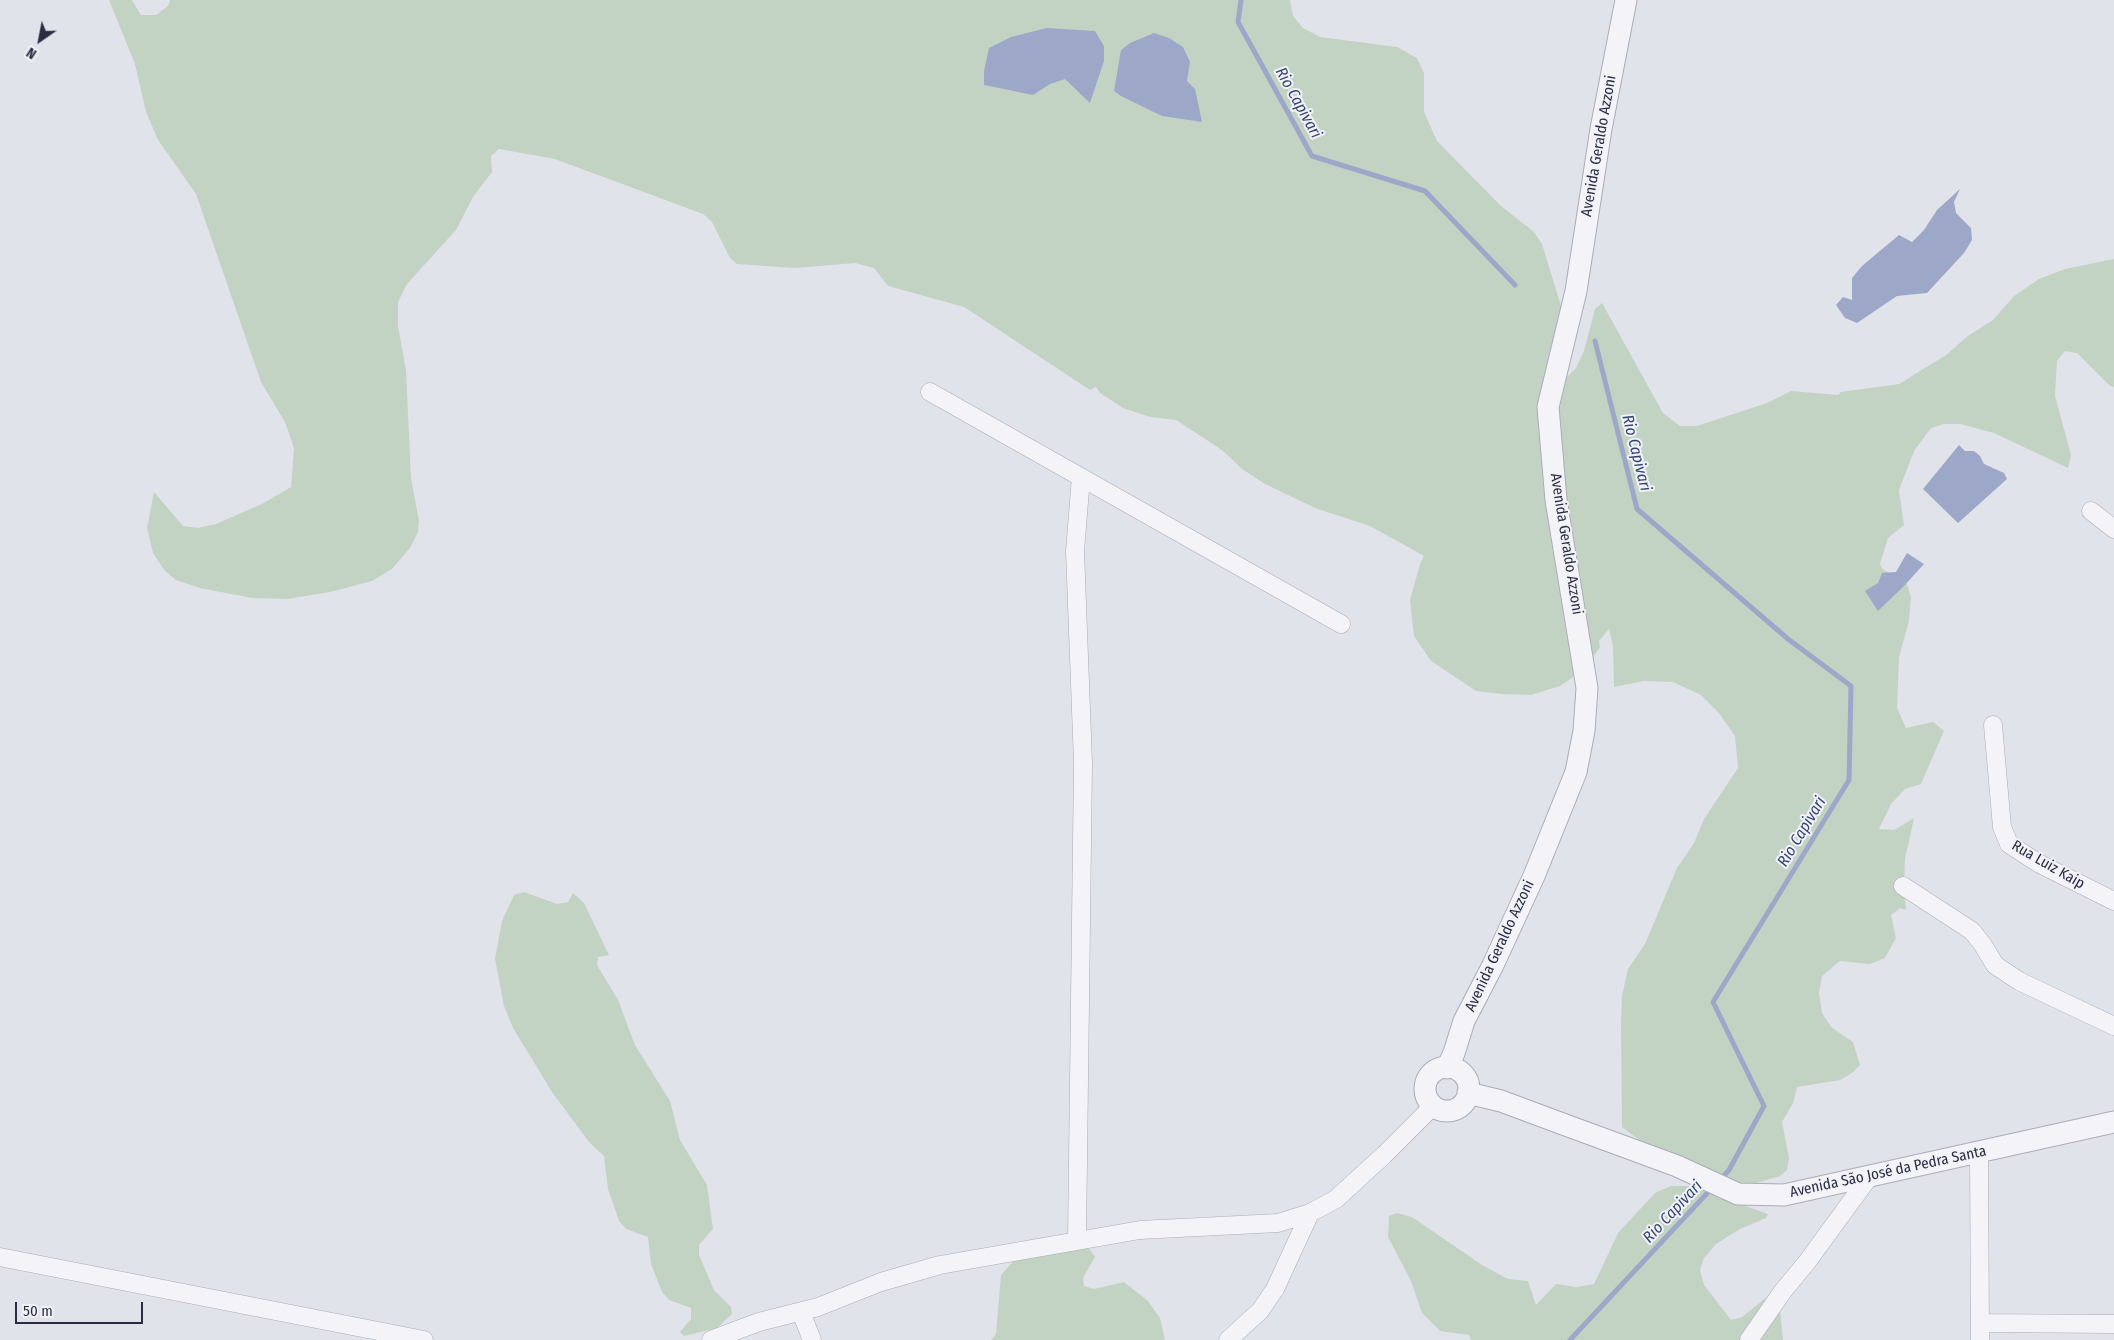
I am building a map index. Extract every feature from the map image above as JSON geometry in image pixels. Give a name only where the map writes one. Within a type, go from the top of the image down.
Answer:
[{"type":"street","name":"Avenida Geraldo Azzoni","points":[[1447,1068],[1454,1054],[1464,1021],[1530,884],[1576,772],[1584,731],[1587,688],[1556,500],[1548,407],[1576,291],[1601,129],[1626,0]]},
{"type":"street","points":[[930,392],[1340,624]]},
{"type":"street","points":[[1077,1240],[1083,764],[1075,551],[1081,477]]},
{"type":"street","points":[[2091,511],[2114,529]]},
{"type":"street","name":"Rua Luiz Kaip","points":[[1993,725],[2002,826],[2009,844],[2038,862],[2114,901]]},
{"type":"street","points":[[1903,886],[1972,931],[1995,965],[2019,980],[2114,1026]]},
{"type":"street","points":[[1440,1069],[1455,1069],[1466,1079],[1468,1093],[1466,1100],[1454,1110],[1440,1110],[1433,1106],[1426,1093],[1428,1078],[1440,1069]]},
{"type":"street","name":"Avenida São José da Pedra Santa","points":[[1468,1093],[1510,1104],[1677,1166],[1738,1194],[1784,1195],[2114,1122]]},
{"type":"street","points":[[711,1340],[759,1322],[818,1307],[881,1282],[940,1265],[1140,1230],[1278,1223],[1310,1214],[1336,1199],[1433,1106]]},
{"type":"street","points":[[1978,1153],[1980,1332],[2114,1324]]},
{"type":"street","points":[[1749,1340],[1783,1291],[1808,1262],[1869,1177]]},
{"type":"street","points":[[1228,1340],[1260,1311],[1275,1288],[1310,1214]]},
{"type":"street","points":[[0,1257],[424,1340]]},
{"type":"street","points":[[801,1312],[812,1340]]},
{"type":"green space","points":[[109,0],[132,0],[141,15],[156,15],[168,6],[170,0],[1290,0],[1293,16],[1303,28],[1320,37],[1397,47],[1417,58],[1424,73],[1424,112],[1437,141],[1501,206],[1534,232],[1542,244],[1561,306],[1559,358],[1562,374],[1568,376],[1576,368],[1584,351],[1595,309],[1602,303],[1663,413],[1680,426],[1697,426],[1767,403],[1791,391],[1838,395],[1841,392],[1899,384],[1946,355],[1968,336],[1993,320],[2014,296],[2039,279],[2065,269],[2114,259],[2114,387],[2110,386],[2077,353],[2065,351],[2057,361],[2055,396],[2071,455],[2068,468],[1994,433],[1960,424],[1944,424],[1931,428],[1914,451],[1899,490],[1904,525],[1888,538],[1880,564],[1883,570],[1905,578],[1911,597],[1909,621],[1899,657],[1897,708],[1906,728],[1933,722],[1944,731],[1921,784],[1905,789],[1891,804],[1879,829],[1894,830],[1914,818],[1905,859],[1904,889],[1906,910],[1900,908],[1891,915],[1896,938],[1885,958],[1870,964],[1840,961],[1822,976],[1819,993],[1822,1013],[1831,1027],[1853,1042],[1860,1065],[1852,1073],[1840,1080],[1797,1087],[1793,1103],[1782,1122],[1789,1158],[1787,1170],[1780,1176],[1753,1184],[1720,1180],[1647,1146],[1622,1127],[1622,996],[1628,969],[1645,944],[1677,868],[1694,843],[1704,819],[1738,768],[1735,736],[1719,713],[1701,695],[1673,682],[1644,681],[1614,687],[1613,646],[1609,629],[1599,641],[1600,647],[1585,669],[1560,686],[1531,695],[1476,691],[1431,661],[1414,636],[1410,600],[1424,556],[1370,526],[1315,508],[1265,484],[1242,469],[1222,450],[1176,420],[1150,417],[1123,408],[1100,393],[1096,387],[1090,390],[964,307],[888,286],[874,268],[855,263],[795,268],[737,264],[730,258],[712,222],[703,214],[555,159],[499,149],[491,156],[492,172],[473,197],[456,230],[407,284],[398,302],[398,326],[406,370],[411,478],[419,521],[418,532],[410,548],[392,569],[372,581],[330,592],[287,599],[252,598],[200,588],[176,580],[165,571],[153,553],[147,528],[154,492],[183,526],[198,528],[216,524],[262,504],[291,487],[294,448],[285,422],[261,382],[196,194],[158,140],[146,112],[135,64]]},
{"type":"green space","points":[[524,892],[557,904],[568,902],[573,893],[584,903],[609,955],[598,957],[597,965],[618,1000],[635,1045],[670,1101],[680,1140],[707,1185],[713,1229],[699,1245],[699,1255],[714,1290],[731,1307],[732,1314],[717,1328],[684,1336],[680,1332],[691,1319],[691,1308],[669,1300],[662,1292],[651,1264],[648,1237],[626,1229],[619,1221],[608,1189],[604,1156],[589,1142],[552,1092],[513,1028],[504,1006],[495,959],[502,921],[514,895]]},
{"type":"green space","points":[[1671,1186],[1689,1186],[1768,1214],[1766,1218],[1740,1229],[1716,1244],[1704,1258],[1700,1270],[1704,1285],[1731,1320],[1742,1317],[1772,1293],[1780,1310],[1783,1340],[1471,1340],[1469,1335],[1440,1331],[1422,1313],[1411,1281],[1388,1237],[1389,1216],[1397,1213],[1412,1217],[1482,1265],[1508,1279],[1528,1281],[1536,1305],[1556,1284],[1576,1287],[1594,1284],[1618,1233],[1655,1193]]},
{"type":"green space","points":[[1088,1247],[1095,1257],[1083,1278],[1084,1286],[1094,1289],[1124,1282],[1148,1301],[1160,1318],[1165,1340],[991,1340],[996,1334],[1001,1275],[1015,1259]]},
{"type":"water","points":[[1047,28],[1095,31],[1104,46],[1104,61],[1090,103],[1065,79],[1050,84],[1033,95],[984,85],[984,71],[989,48],[1011,37]]},
{"type":"water","points":[[1154,33],[1169,38],[1183,47],[1190,62],[1187,81],[1195,89],[1202,122],[1162,116],[1114,91],[1121,50],[1130,43]]},
{"type":"water","points":[[1960,189],[1954,202],[1956,213],[1971,228],[1972,240],[1964,253],[1927,293],[1897,296],[1857,323],[1845,318],[1836,305],[1843,297],[1852,300],[1852,278],[1862,266],[1899,235],[1912,242],[1924,230],[1937,210]]},
{"type":"water","points":[[1959,445],[1965,451],[1974,451],[1980,456],[1984,464],[2004,473],[2007,479],[1958,523],[1923,489]]},
{"type":"water","points":[[1907,553],[1924,564],[1878,611],[1865,591],[1878,583],[1882,573],[1896,572]]},
{"type":"waterway","name":"Rio Capivari","points":[[1241,0],[1238,22],[1312,156],[1425,191],[1515,285]]},
{"type":"waterway","name":"Rio Capivari","points":[[1595,341],[1637,509],[1788,639],[1851,686],[1849,780],[1713,1002],[1764,1106],[1729,1170],[1720,1180]]},
{"type":"waterway","name":"Rio Capivari","points":[[1570,1340],[1712,1188]]}]
